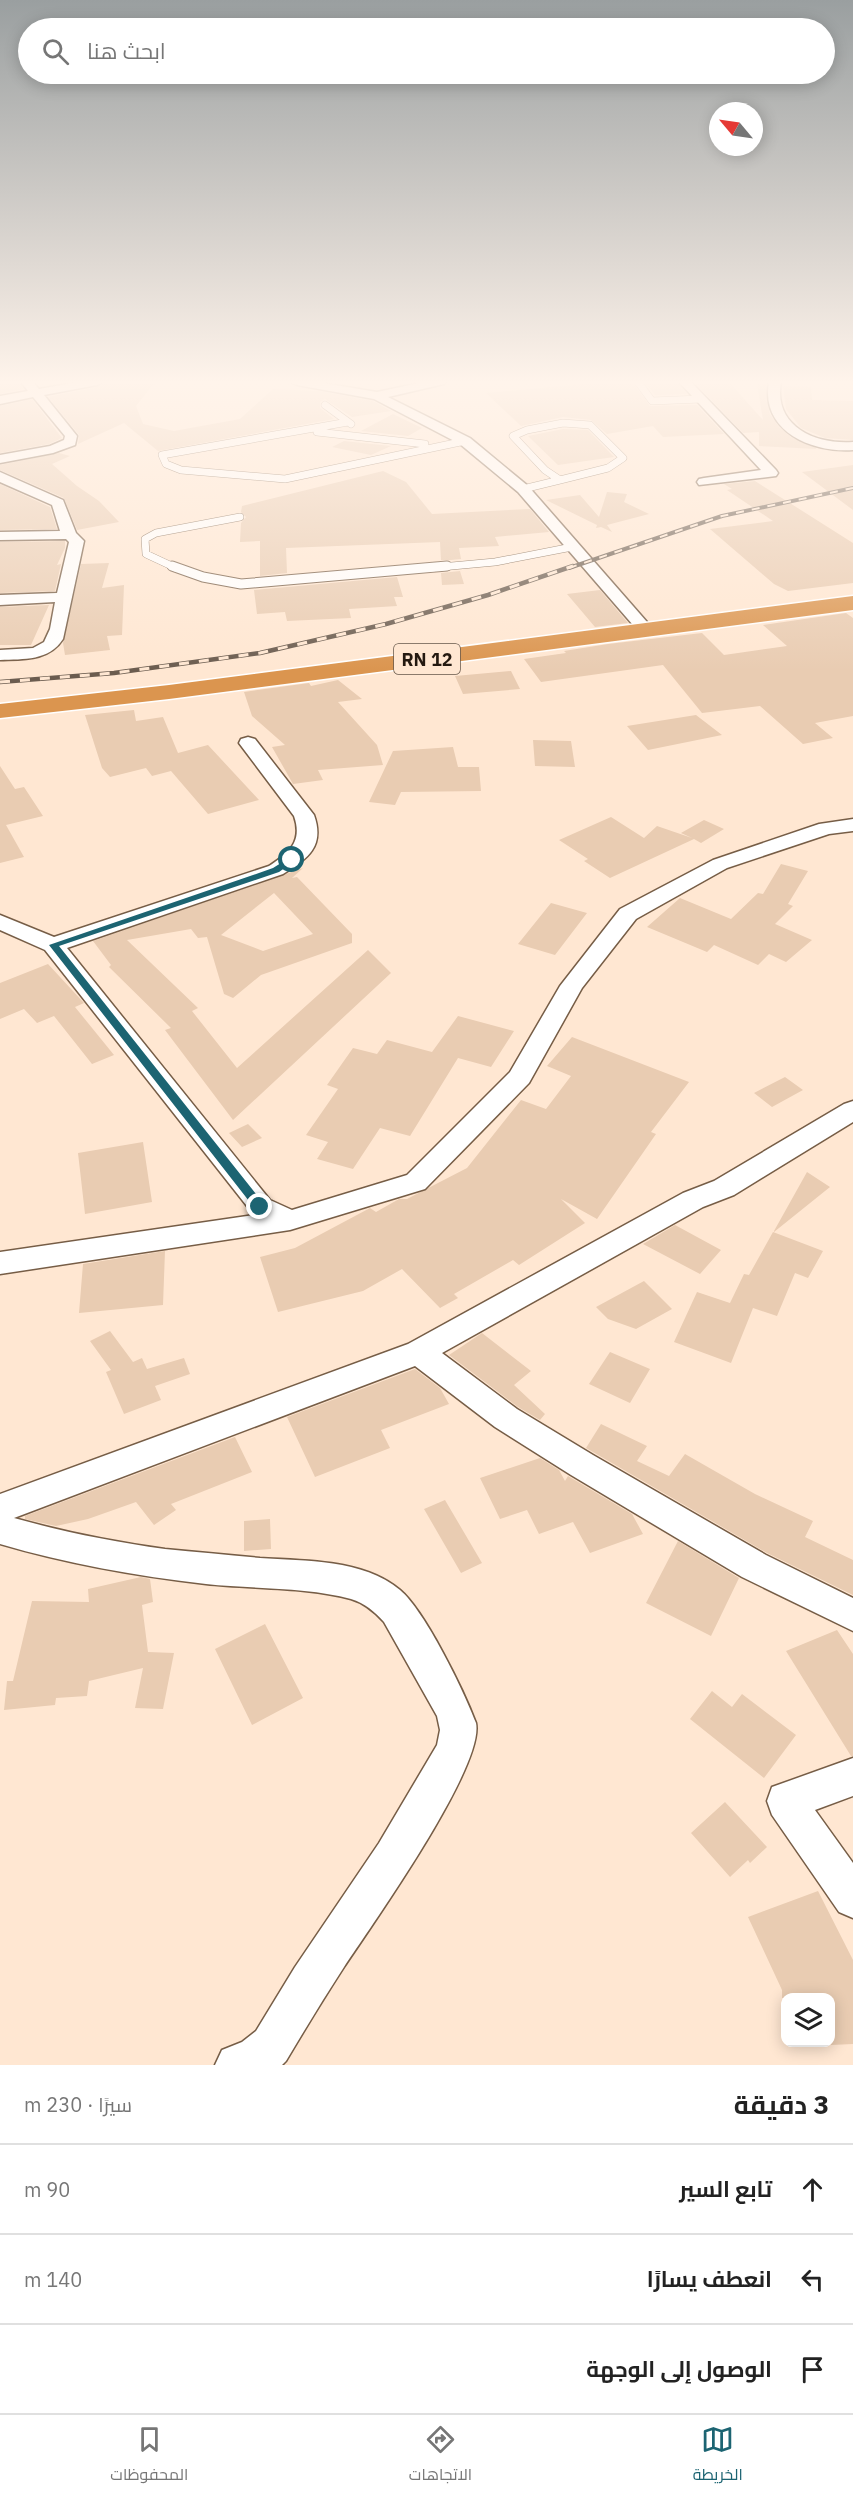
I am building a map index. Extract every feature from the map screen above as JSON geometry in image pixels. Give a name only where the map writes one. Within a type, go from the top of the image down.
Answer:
[{"type":"highway","name":"RN 12","points":[[0,703],[265,674],[639,622],[853,596]]},
{"type":"highway","name":"RN 12","points":[[0,711],[169,692],[853,603]]},
{"type":"street","points":[[0,655],[28,655],[50,648],[57,640],[77,541],[69,535],[58,503],[4,478]]},
{"type":"street","points":[[510,478],[523,489],[639,622]]},
{"type":"street","points":[[704,482],[731,478]]},
{"type":"street","points":[[0,536],[69,535]]},
{"type":"street","points":[[0,600],[64,597]]},
{"type":"street","points":[[53,945],[276,870],[292,860],[303,849],[309,837],[309,826],[304,815],[248,743]]},
{"type":"street","points":[[0,1263],[290,1220],[416,1182],[520,1077],[572,986],[628,915],[720,864],[826,828],[853,825]]},
{"type":"street","points":[[0,922],[53,945],[260,1207],[290,1220]]},
{"type":"street","points":[[0,1509],[235,1419],[419,1352],[693,1200],[724,1188],[853,1110]]},
{"type":"street","points":[[419,1352],[506,1418],[582,1466],[754,1566],[853,1615]]},
{"type":"street","points":[[0,1529],[34,1540],[122,1560],[333,1579],[366,1586],[388,1600],[400,1613],[444,1690],[459,1729],[449,1761],[417,1820],[271,2046],[252,2062],[237,2065]]},
{"type":"street","points":[[853,1777],[786,1801],[853,1898]]},
{"type":"lane","points":[[523,489],[567,478]]},
{"type":"lane","points":[[240,517],[156,532],[145,538],[146,554],[188,574],[241,584],[504,561],[572,547]]},
{"type":"building","points":[[19,478],[68,478],[99,501],[119,522],[77,530],[64,498]]},
{"type":"building","points":[[353,478],[398,478],[406,482],[432,514],[530,509],[549,532],[495,537],[499,546],[459,548],[461,559],[451,560],[441,560],[440,542],[286,548],[287,573],[260,576],[260,541],[240,542],[241,523],[246,517],[241,512],[242,506]]},
{"type":"building","points":[[811,478],[853,478],[853,510]]},
{"type":"building","points":[[755,481],[853,543],[853,583],[788,591],[774,584],[710,529],[773,521],[727,490],[732,489],[724,484]]},
{"type":"building","points":[[0,484],[50,507],[57,529],[0,530]]},
{"type":"building","points":[[607,492],[627,494],[624,502],[649,514],[607,525],[612,532],[601,527],[596,528],[597,525],[546,500],[580,495],[599,517]]},
{"type":"building","points":[[65,541],[65,548],[57,565],[61,564],[55,591],[0,593],[0,542]]},
{"type":"building","points":[[109,563],[102,588],[124,585],[122,635],[107,636],[110,650],[65,655],[63,643],[81,564]]},
{"type":"building","points":[[460,571],[464,584],[442,585],[441,573]]},
{"type":"building","points":[[397,577],[403,597],[394,597],[397,606],[349,609],[351,618],[287,621],[285,612],[257,614],[254,590]]},
{"type":"building","points":[[600,590],[628,623],[595,627],[567,594]]},
{"type":"building","points":[[49,605],[31,645],[0,645],[0,607]]},
{"type":"building","points":[[846,613],[853,618],[853,716],[815,723],[833,738],[803,744],[760,706],[702,713],[663,665],[541,682],[524,659],[608,644],[702,633],[724,655],[787,646],[763,625]]},
{"type":"building","points":[[511,671],[520,689],[463,694],[455,676]]},
{"type":"building","points":[[338,680],[362,699],[338,702],[377,745],[383,765],[318,770],[323,780],[293,784],[272,747],[285,745],[252,716],[244,692],[309,683],[311,686]]},
{"type":"building","points":[[134,710],[136,721],[163,717],[178,753],[208,745],[259,800],[208,814],[171,771],[152,776],[146,768],[110,777],[102,768],[85,715]]},
{"type":"building","points":[[696,715],[722,735],[648,750],[627,726]]},
{"type":"building","points":[[533,740],[571,741],[575,767],[535,766]]},
{"type":"building","points":[[453,747],[458,767],[479,767],[481,791],[401,792],[395,805],[369,802],[393,751]]},
{"type":"building","points":[[0,766],[15,789],[24,787],[43,816],[6,825],[24,857],[0,863]]},
{"type":"building","points":[[611,817],[644,838],[657,826],[692,838],[681,833],[704,820],[724,829],[701,843],[694,839],[610,878],[584,861],[588,859],[559,840]]},
{"type":"building","points":[[781,864],[808,871],[788,904],[793,906],[775,924],[812,940],[786,962],[769,954],[758,965],[714,945],[707,952],[647,927],[680,898],[731,919],[758,893],[763,894]]},
{"type":"building","points":[[303,868],[292,878],[297,877],[352,934],[352,943],[261,975],[233,998],[224,994],[207,937],[198,938],[191,929],[127,940],[198,1008],[192,1011],[237,1068],[368,950],[391,973],[233,1120],[165,1030],[171,1028],[109,967],[111,965],[93,941]],"holes":[[[274,893],[313,934],[263,951],[221,935]]]},
{"type":"building","points":[[551,903],[587,913],[555,955],[518,944]]},
{"type":"building","points":[[48,964],[84,1003],[75,1007],[114,1055],[92,1064],[54,1016],[37,1023],[24,1009],[0,1019],[0,983]]},
{"type":"building","points":[[458,1016],[514,1031],[491,1067],[458,1058],[410,1136],[380,1128],[353,1169],[317,1159],[328,1142],[306,1135],[338,1089],[327,1085],[353,1048],[377,1054],[387,1040],[432,1052]]},
{"type":"building","points":[[572,1037],[689,1082],[651,1132],[656,1134],[597,1219],[561,1199],[585,1223],[519,1265],[513,1260],[454,1294],[458,1298],[440,1308],[402,1269],[363,1291],[278,1312],[260,1257],[295,1248],[370,1208],[376,1212],[467,1168],[521,1100],[546,1109],[571,1076],[547,1066]]},
{"type":"building","points":[[785,1077],[803,1090],[772,1107],[754,1093]]},
{"type":"building","points":[[248,1124],[262,1138],[242,1147],[229,1133]]},
{"type":"building","points":[[143,1142],[152,1202],[85,1214],[78,1153]]},
{"type":"building","points":[[807,1172],[830,1187],[774,1232],[774,1231]]},
{"type":"building","points":[[675,1225],[721,1250],[700,1274],[643,1244]]},
{"type":"building","points":[[773,1232],[823,1251],[808,1278],[795,1273],[777,1316],[753,1308],[731,1363],[674,1342],[697,1292],[730,1303],[744,1274],[749,1275]]},
{"type":"building","points":[[165,1251],[163,1305],[79,1313],[83,1264]]},
{"type":"building","points":[[644,1281],[672,1309],[636,1329],[608,1319],[596,1307]]},
{"type":"building","points":[[110,1331],[133,1362],[142,1358],[147,1369],[184,1358],[190,1374],[155,1386],[161,1400],[124,1414],[106,1372],[111,1370],[90,1341]]},
{"type":"building","points":[[482,1333],[531,1371],[514,1385],[545,1414],[540,1420],[518,1407],[449,1355]]},
{"type":"building","points":[[610,1352],[650,1369],[630,1403],[589,1384]]},
{"type":"building","points":[[415,1369],[440,1388],[449,1404],[381,1430],[390,1448],[315,1477],[287,1417]]},
{"type":"building","points":[[601,1424],[647,1446],[637,1461],[669,1476],[685,1454],[755,1494],[813,1521],[805,1537],[853,1560],[853,1595],[767,1553],[586,1448]]},
{"type":"building","points":[[235,1437],[252,1472],[171,1504],[176,1510],[154,1525],[136,1502],[88,1519],[56,1526],[25,1519],[25,1516]]},
{"type":"building","points":[[540,1458],[559,1470],[565,1481],[568,1476],[632,1514],[643,1534],[590,1553],[573,1522],[539,1534],[527,1510],[500,1519],[480,1478]]},
{"type":"building","points":[[445,1500],[482,1563],[461,1573],[424,1509]]},
{"type":"building","points":[[270,1519],[271,1549],[244,1551],[244,1521]]},
{"type":"building","points":[[678,1541],[739,1578],[711,1636],[646,1603]]},
{"type":"building","points":[[141,1577],[150,1579],[153,1602],[142,1605],[148,1652],[174,1653],[163,1709],[135,1708],[143,1668],[89,1681],[87,1696],[56,1698],[55,1705],[4,1710],[7,1681],[13,1681],[32,1601],[89,1602],[88,1589]]},
{"type":"building","points":[[265,1624],[303,1698],[252,1725],[215,1649]]},
{"type":"building","points":[[837,1630],[853,1654],[853,1756],[786,1651]]},
{"type":"building","points":[[712,1691],[732,1707],[742,1694],[796,1735],[764,1778],[690,1719]]},
{"type":"building","points":[[725,1802],[767,1847],[750,1863],[748,1860],[730,1877],[691,1833]]},
{"type":"building","points":[[818,1891],[853,1960],[853,2044],[835,2045],[835,1993],[782,1993],[748,1917]]},
{"type":"railway","points":[[569,568],[722,516],[853,488]]},
{"type":"railway","points":[[0,682],[114,673],[260,653],[386,624],[488,595],[573,566]]},
{"type":"route","points":[[260,1207],[53,945],[276,870],[292,860]]}]
